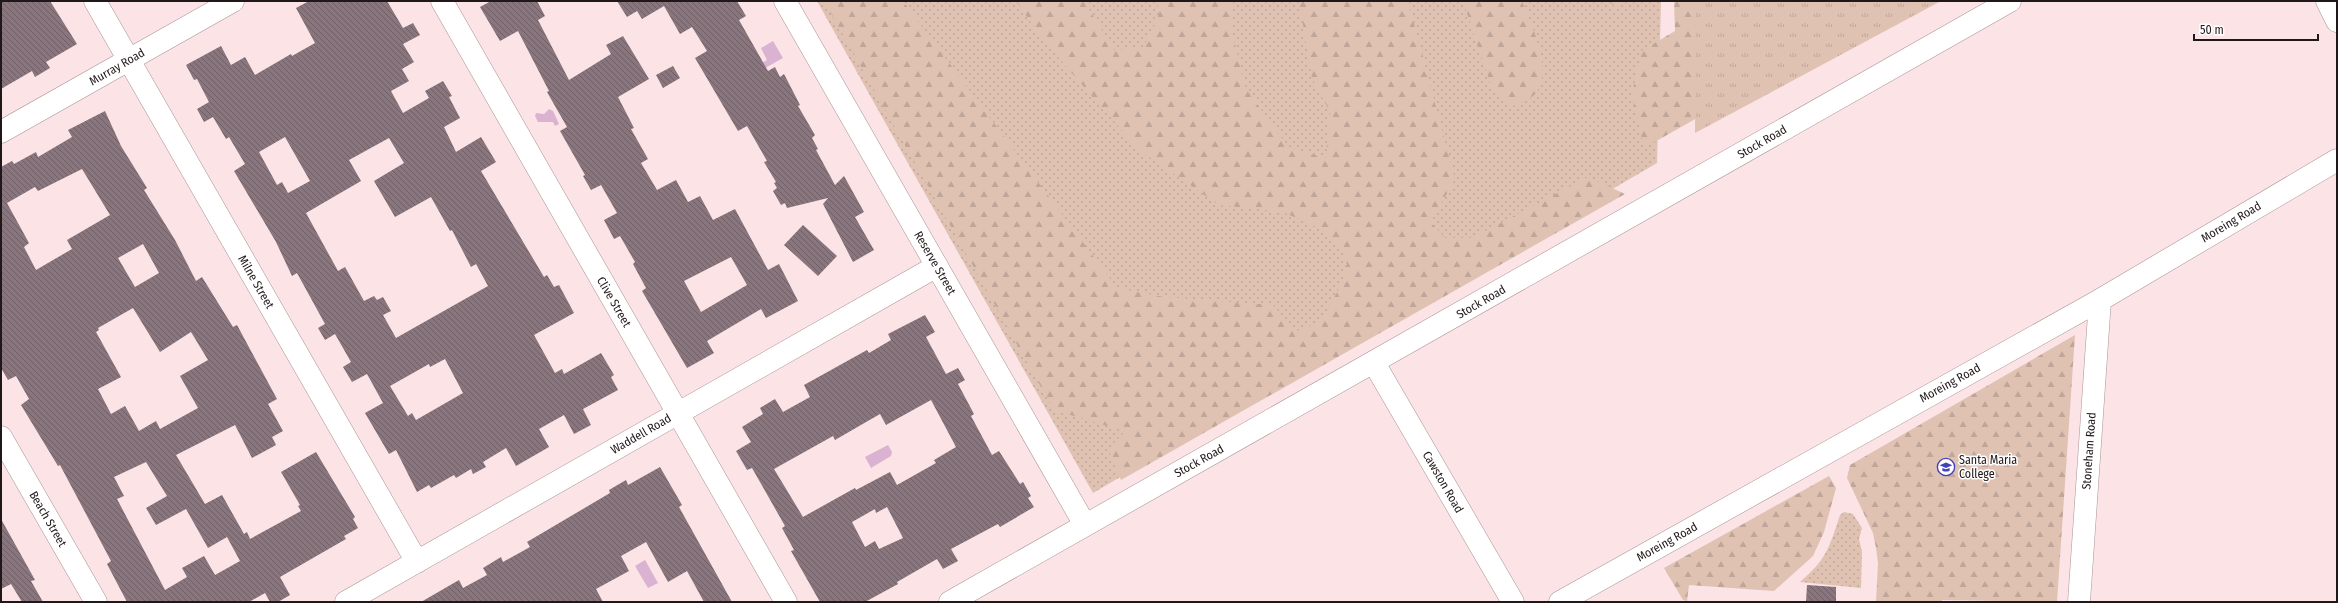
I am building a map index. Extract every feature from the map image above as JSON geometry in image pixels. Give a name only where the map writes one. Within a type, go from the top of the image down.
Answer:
[{"type":"street","name":"Milne Street","points":[[95,1],[417,562]]},
{"type":"street","name":"Murray Road","points":[[1,132],[233,1]]},
{"type":"street","name":"Clive Street","points":[[442,1],[786,602]]},
{"type":"street","name":"Reserve Street","points":[[785,1],[1085,525]]},
{"type":"street","name":"Stock Road","points":[[950,602],[1374,363],[2010,1]]},
{"type":"street","points":[[2327,1],[2337,21]]},
{"type":"street","name":"Moreing Road","points":[[1560,602],[2100,300],[2337,160]]},
{"type":"street","name":"Waddell Road","points":[[346,602],[937,266]]},
{"type":"street","name":"Stoneham Road","points":[[2079,602],[2100,300]]},
{"type":"street","name":"Cawston Road","points":[[1374,363],[1513,602]]},
{"type":"street","name":"Beach Street","points":[[1,436],[96,602]]},
{"type":"green space","points":[[817,1],[1661,1],[1657,163],[1093,493]]},
{"type":"green space","points":[[824,1],[903,1],[1117,288],[1164,297],[1273,305],[1296,331],[1320,322],[1344,280],[1347,264],[1340,247],[1323,230],[1283,212],[1219,205],[1139,150],[1043,40],[1016,1],[1084,1],[1114,50],[1143,48],[1158,18],[1158,1],[1232,1],[1233,36],[1246,89],[1289,148],[1326,158],[1330,112],[1312,78],[1299,1],[1408,1],[1455,179],[1431,222],[1445,238],[1472,238],[1588,177],[1625,194],[1121,480],[1108,449],[1125,431],[1054,410]]},
{"type":"green space","points":[[1463,1],[1522,1],[1536,36],[1542,63],[1540,87],[1531,98],[1511,107],[1493,92]]},
{"type":"green space","points":[[1610,1],[1624,1],[1616,10]]},
{"type":"green space","points":[[1674,1],[1904,1],[1644,148],[1632,94],[1641,51],[1675,31]]},
{"type":"green space","points":[[1696,1],[1941,1],[1695,133]]},
{"type":"green space","name":"Santa Maria College","points":[[2075,335],[2057,602],[1942,600],[1942,602],[1876,602],[1878,563],[1876,548],[1873,533],[1847,478],[1850,465]]},
{"type":"green space","points":[[1829,476],[1836,488],[1824,532],[1813,556],[1774,591],[1689,585],[1687,601],[1683,600],[1664,568]]},
{"type":"green space","points":[[1844,512],[1853,514],[1862,528],[1859,539],[1862,552],[1861,588],[1800,582],[1822,559],[1830,545],[1840,515]]},
{"type":"shaded area","points":[[773,41],[783,58],[756,73],[753,68],[767,60],[761,48]]},
{"type":"shaded area","points":[[549,109],[553,111],[559,124],[555,126],[553,122],[538,122],[535,116],[536,113],[544,114]]},
{"type":"shaded area","points":[[888,445],[892,452],[891,456],[871,468],[865,457]]},
{"type":"shaded area","points":[[645,560],[658,583],[648,588],[635,566]]},
{"type":"building","points":[[1,1],[50,1],[77,44],[46,62],[50,68],[35,77],[32,71],[1,89]]},
{"type":"building","points":[[309,1],[387,1],[403,28],[413,23],[420,35],[403,44],[414,62],[402,69],[409,81],[391,91],[403,113],[429,98],[425,91],[443,81],[452,96],[449,97],[460,118],[444,127],[456,152],[481,137],[496,162],[481,171],[544,277],[547,275],[554,287],[559,285],[574,313],[534,335],[555,373],[562,369],[564,374],[601,353],[614,375],[611,377],[618,390],[583,409],[591,425],[574,434],[564,415],[539,429],[549,447],[516,466],[506,448],[483,462],[486,467],[473,474],[471,469],[456,478],[454,475],[431,488],[429,485],[417,492],[396,450],[389,454],[365,413],[383,403],[367,374],[352,382],[343,367],[351,362],[335,334],[325,340],[318,328],[325,324],[297,273],[292,276],[276,242],[234,171],[245,164],[229,137],[226,139],[213,117],[204,122],[197,109],[209,102],[197,79],[194,80],[186,65],[221,46],[231,65],[245,57],[255,75],[291,54],[292,56],[315,43],[296,8]],"holes":[[[285,137],[310,181],[288,193],[282,182],[277,185],[259,152]],[[389,138],[404,163],[374,181],[395,217],[431,197],[450,231],[452,230],[471,267],[476,264],[488,286],[396,338],[383,315],[391,311],[383,297],[377,300],[374,296],[364,301],[345,267],[338,271],[306,213],[361,181],[349,160]],[[445,359],[463,393],[416,420],[412,413],[408,416],[390,386],[429,364],[430,367]]]},
{"type":"building","points":[[491,1],[537,1],[545,16],[538,20],[569,80],[611,54],[606,45],[623,36],[649,79],[618,97],[634,128],[631,129],[648,159],[641,163],[657,190],[676,180],[688,202],[700,196],[713,220],[735,209],[768,270],[779,264],[798,301],[766,318],[761,309],[707,341],[714,353],[687,368],[642,291],[646,288],[633,264],[635,262],[620,236],[614,239],[604,220],[617,213],[601,185],[591,190],[583,176],[585,175],[560,131],[567,127],[547,92],[549,91],[518,31],[500,41],[480,7]],"holes":[[[731,257],[747,285],[701,312],[684,281]]]},
{"type":"building","points":[[617,1],[737,1],[746,16],[739,20],[768,71],[775,67],[780,77],[784,74],[800,105],[798,106],[815,135],[812,138],[818,149],[816,150],[835,185],[844,176],[864,212],[855,217],[874,250],[853,262],[823,204],[828,198],[787,208],[785,203],[781,205],[773,191],[777,188],[774,183],[776,182],[764,162],[767,161],[747,126],[738,131],[695,58],[707,51],[692,27],[680,34],[664,6],[642,19],[637,11],[627,17]]},
{"type":"building","points":[[673,66],[680,78],[663,88],[656,75]]},
{"type":"building","points":[[105,111],[121,146],[147,188],[144,190],[175,240],[196,281],[202,277],[233,327],[237,325],[277,399],[268,404],[283,431],[272,437],[276,445],[252,458],[235,425],[176,455],[205,504],[222,495],[244,534],[247,532],[250,539],[301,511],[298,506],[300,505],[281,472],[316,452],[355,517],[353,519],[358,528],[344,536],[346,539],[280,577],[290,595],[278,602],[270,602],[265,593],[249,602],[127,602],[107,564],[111,561],[60,465],[58,466],[21,405],[29,399],[16,376],[8,380],[1,368],[1,167],[12,161],[14,164],[36,152],[38,157],[72,137],[68,130]],"holes":[[[82,169],[110,215],[67,240],[72,249],[36,270],[24,247],[29,243],[7,203],[35,187],[38,191]],[[143,244],[159,273],[135,287],[118,258]],[[133,308],[160,352],[191,332],[208,360],[180,376],[198,408],[160,429],[156,421],[139,431],[125,406],[111,414],[98,389],[121,377],[96,332],[99,330],[98,328]],[[146,462],[167,496],[146,508],[156,525],[186,509],[208,548],[227,537],[240,561],[215,575],[204,556],[182,568],[187,577],[165,590],[117,499],[124,496],[114,477]]]},
{"type":"building","points":[[803,225],[837,256],[818,276],[784,245]]},
{"type":"building","points":[[925,315],[935,332],[926,337],[946,374],[958,368],[965,380],[958,384],[974,414],[971,416],[992,455],[999,451],[1020,484],[1023,482],[1031,496],[1028,498],[1034,507],[1000,527],[998,524],[951,549],[958,561],[943,569],[937,559],[897,582],[898,584],[865,602],[820,602],[791,551],[794,550],[782,528],[785,526],[752,468],[747,470],[736,451],[751,442],[742,427],[763,414],[760,408],[775,399],[783,412],[810,397],[804,385],[867,350],[869,353],[891,340],[888,334]],"holes":[[[931,400],[956,447],[934,460],[936,463],[897,485],[890,472],[856,490],[855,488],[803,517],[774,469],[833,436],[835,440],[880,414],[886,425]],[[887,507],[903,538],[879,549],[875,541],[865,547],[852,522],[875,509],[876,513]]]},
{"type":"building","points":[[660,467],[682,505],[679,507],[732,602],[704,602],[687,571],[668,582],[646,542],[621,556],[629,571],[596,589],[603,602],[421,602],[459,580],[463,588],[487,575],[483,568],[501,557],[503,562],[530,547],[527,542],[610,493],[609,490],[626,480],[628,485]]},
{"type":"building","points":[[1,519],[35,580],[31,581],[43,602],[22,602],[11,584],[1,589]]},
{"type":"building","points":[[1807,585],[1836,587],[1836,602],[1806,602]]},
{"type":"place","name":"Santa Maria College","points":[[1946,467]]}]
